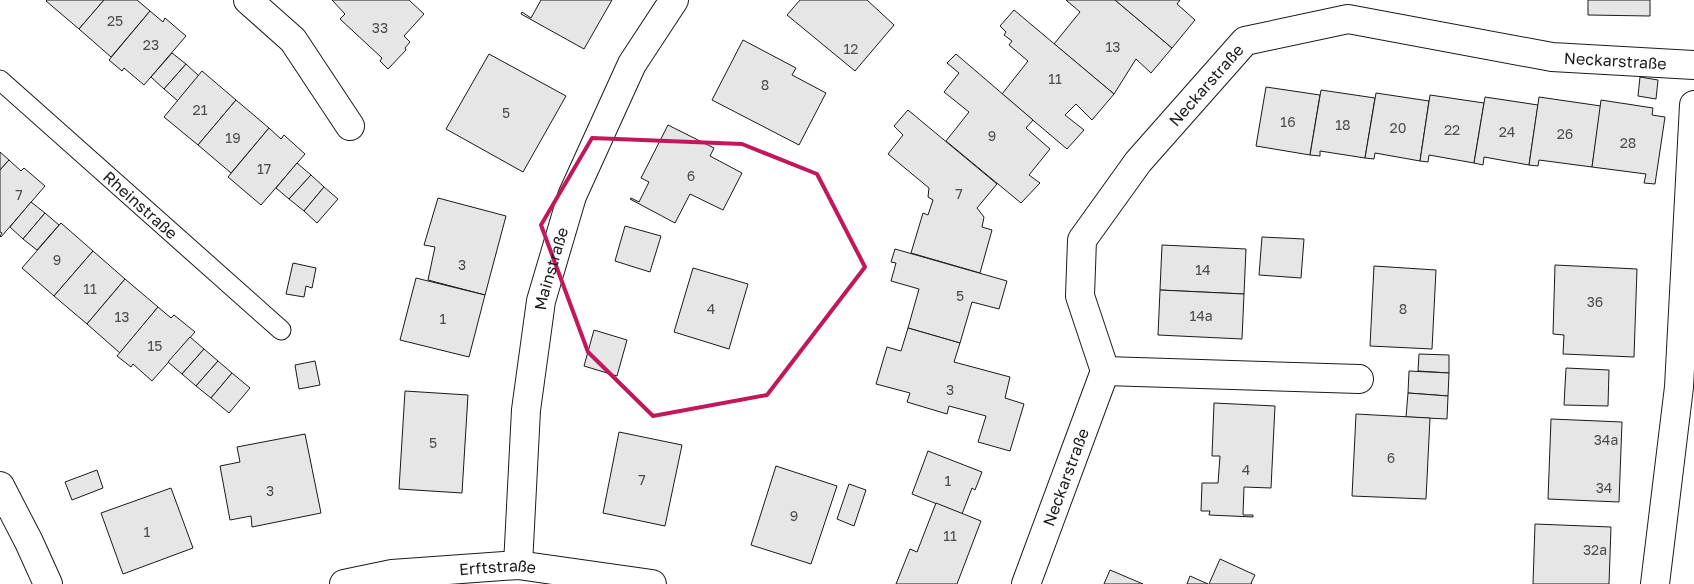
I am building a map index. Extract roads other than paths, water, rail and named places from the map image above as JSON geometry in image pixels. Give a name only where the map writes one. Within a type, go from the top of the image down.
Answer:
[{"type":"street","points":[[248,0],[294,40],[350,126]]},
{"type":"street","name":"Mainstraße","points":[[518,564],[526,410],[541,301],[572,196],[632,64],[674,0]]},
{"type":"street","name":"Neckarstraße","points":[[1026,584],[1105,371],[1080,296],[1082,240],[1138,162],[1245,41],[1348,19],[1552,57],[1694,65]]},
{"type":"street","points":[[1655,584],[1687,388],[1694,106]]},
{"type":"street","points":[[1105,371],[1359,379]]},
{"type":"street","points":[[0,486],[48,584]]},
{"type":"street","name":"Erftstraße","points":[[344,584],[392,574],[518,564],[652,584]]},
{"type":"lane","name":"Rheinstraße","points":[[0,80],[281,330]]}]
